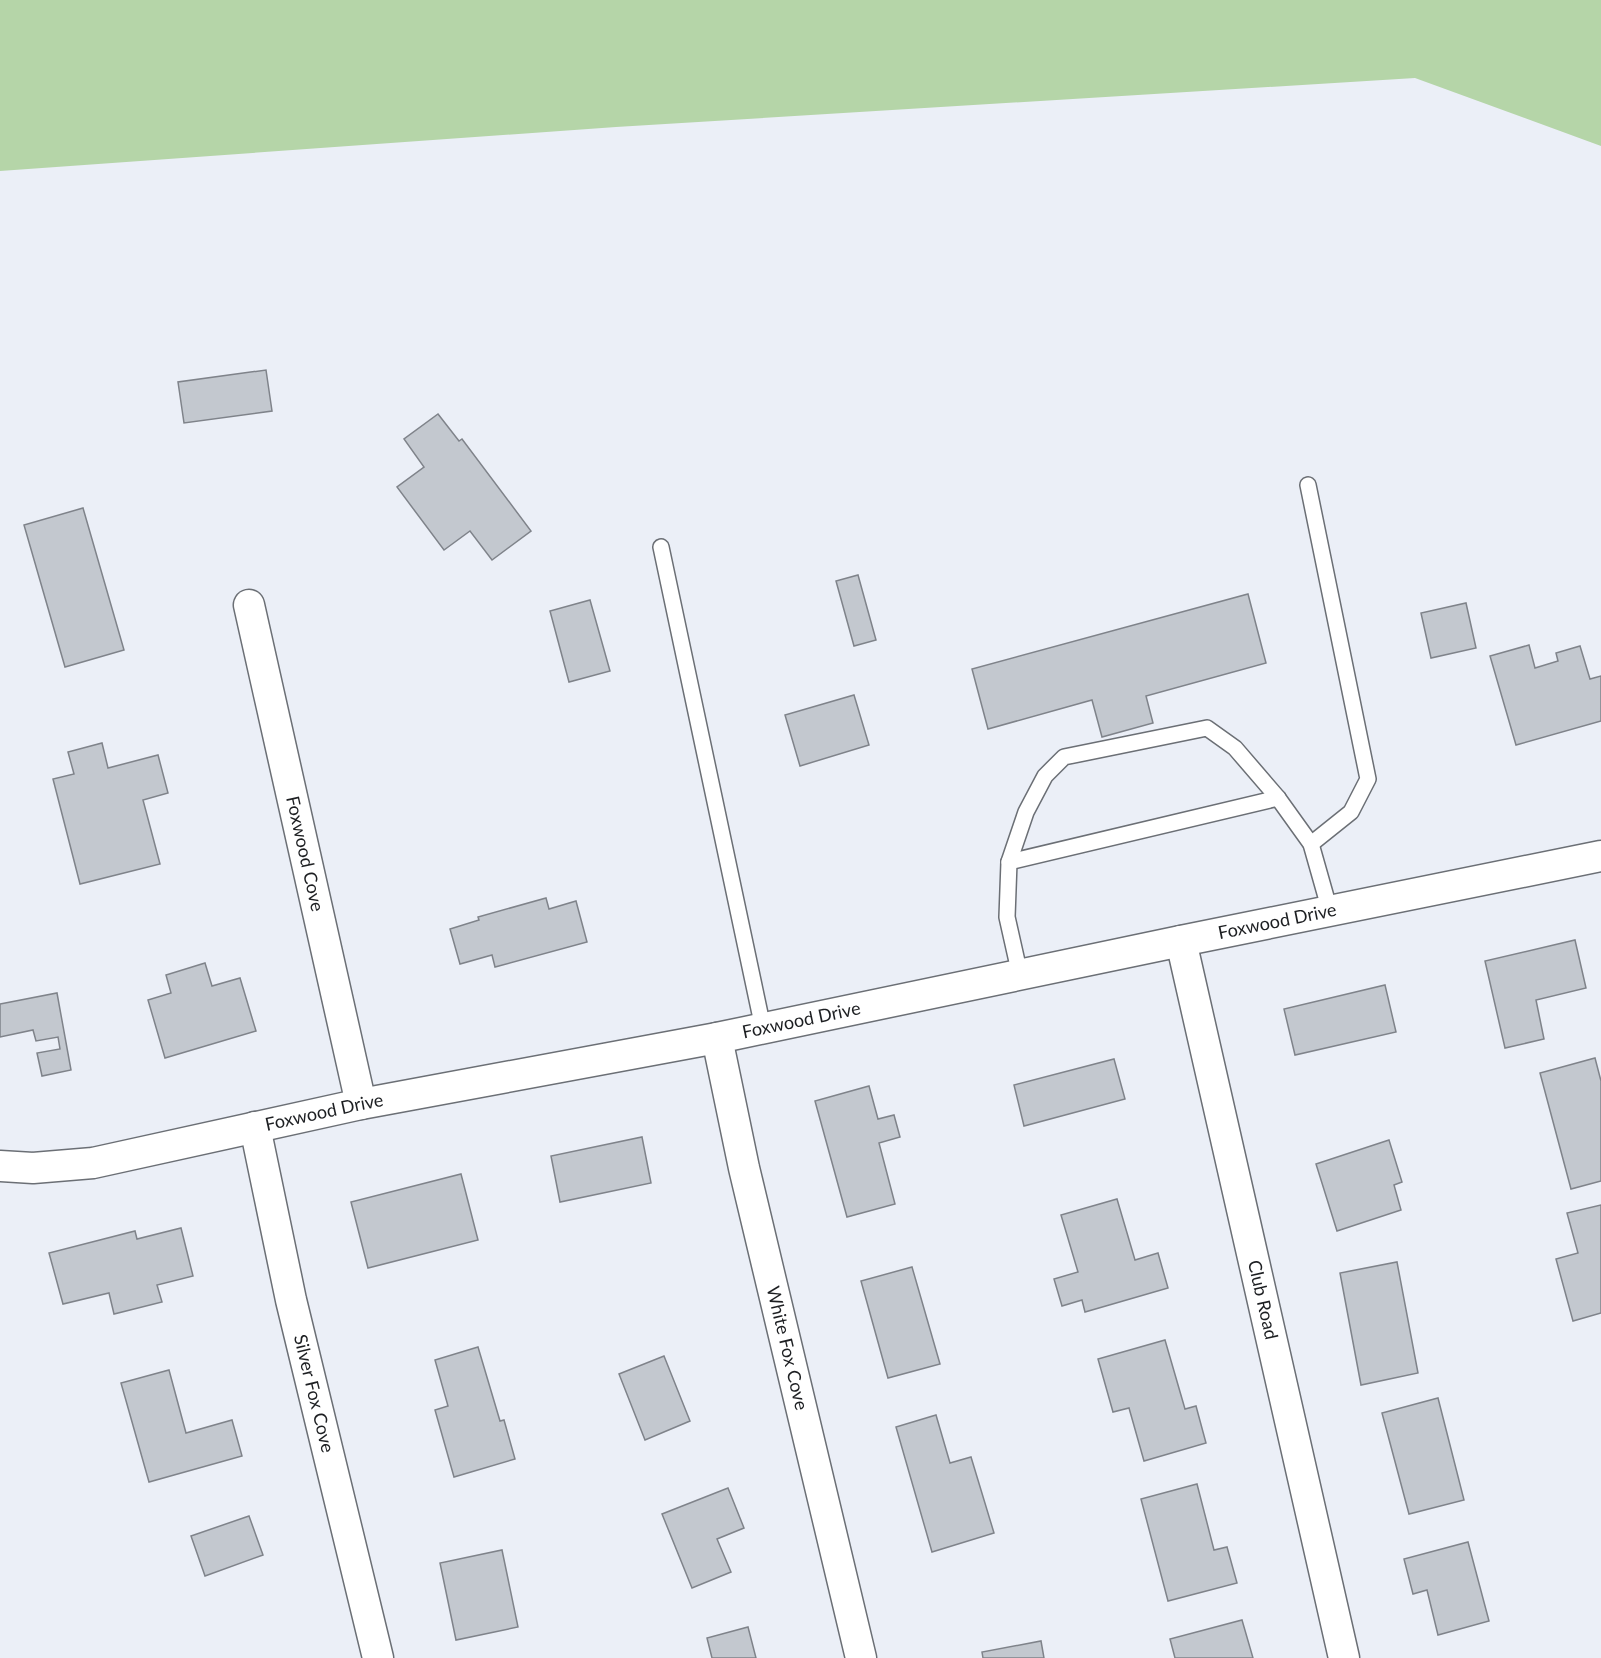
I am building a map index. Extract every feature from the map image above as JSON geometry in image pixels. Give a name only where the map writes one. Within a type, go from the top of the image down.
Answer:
[{"type":"street","name":"Foxwood Cove","points":[[249,605],[361,1104]]},
{"type":"street","name":"Foxwood Drive","points":[[0,1166],[33,1168],[93,1163],[361,1104],[717,1038],[1601,856]]},
{"type":"street","name":"Club Road","points":[[1181,941],[1344,1658]]},
{"type":"street","name":"White Fox Cove","points":[[717,1038],[744,1168],[861,1658]]},
{"type":"street","name":"Silver Fox Cove","points":[[255,1127],[291,1299],[378,1658]]},
{"type":"lane","points":[[1308,485],[1368,779],[1351,812],[1311,844]]},
{"type":"lane","points":[[661,546],[763,1028]]},
{"type":"lane","points":[[1020,975],[1007,917],[1009,862],[1030,803],[1045,776],[1064,757],[1207,728],[1235,747],[1278,798],[1311,844],[1330,911]]},
{"type":"lane","points":[[1009,862],[1278,798]]},
{"type":"green space","points":[[0,0],[1601,0],[1601,146],[1415,78],[616,127],[0,171]]},
{"type":"building","points":[[266,370],[272,411],[184,423],[178,382]]},
{"type":"building","points":[[438,414],[459,441],[462,439],[531,531],[492,560],[470,531],[444,550],[397,487],[424,467],[404,439]]},
{"type":"building","points":[[83,508],[124,650],[65,667],[24,525]]},
{"type":"building","points":[[858,575],[876,640],[854,646],[836,581]]},
{"type":"building","points":[[1248,594],[1266,663],[1146,696],[1153,723],[1102,737],[1092,700],[988,729],[972,669]]},
{"type":"building","points":[[590,600],[610,671],[569,682],[550,611]]},
{"type":"building","points":[[1466,603],[1476,648],[1431,658],[1421,613]]},
{"type":"building","points":[[1529,645],[1535,668],[1558,661],[1556,653],[1580,646],[1590,679],[1601,676],[1601,721],[1516,745],[1490,656]]},
{"type":"building","points":[[854,695],[869,745],[800,766],[785,715]]},
{"type":"building","points":[[102,743],[108,768],[158,755],[168,793],[143,800],[160,864],[80,884],[53,779],[74,774],[68,752]]},
{"type":"building","points":[[546,898],[549,909],[576,901],[587,942],[495,967],[492,955],[460,964],[450,929],[479,920],[478,917]]},
{"type":"building","points":[[1575,940],[1586,988],[1536,1000],[1544,1039],[1505,1048],[1485,961]]},
{"type":"building","points":[[205,963],[212,986],[240,978],[256,1031],[165,1058],[148,1000],[171,993],[166,975]]},
{"type":"building","points":[[1385,985],[1396,1032],[1295,1055],[1284,1009]]},
{"type":"building","points":[[57,993],[71,1070],[42,1076],[37,1053],[60,1049],[58,1037],[36,1041],[33,1030],[0,1037],[0,1004]]},
{"type":"building","points":[[1595,1058],[1601,1081],[1601,1181],[1571,1189],[1540,1073]]},
{"type":"building","points":[[1114,1059],[1125,1099],[1024,1126],[1014,1085]]},
{"type":"building","points":[[869,1086],[878,1119],[894,1115],[900,1137],[879,1143],[895,1204],[847,1217],[815,1101]]},
{"type":"building","points":[[642,1137],[651,1183],[560,1202],[551,1156]]},
{"type":"building","points":[[1389,1140],[1402,1182],[1394,1185],[1401,1210],[1337,1231],[1316,1164]]},
{"type":"building","points":[[461,1174],[478,1240],[368,1268],[351,1202]]},
{"type":"building","points":[[1117,1199],[1135,1260],[1158,1253],[1168,1288],[1085,1312],[1082,1300],[1062,1306],[1054,1279],[1078,1272],[1061,1215]]},
{"type":"building","points":[[1601,1205],[1601,1313],[1573,1321],[1556,1259],[1578,1253],[1567,1213]]},
{"type":"building","points":[[181,1228],[193,1276],[157,1285],[162,1302],[114,1314],[109,1293],[63,1304],[49,1253],[135,1231],[137,1239]]},
{"type":"building","points":[[1397,1262],[1418,1373],[1361,1385],[1340,1273]]},
{"type":"building","points":[[912,1267],[940,1364],[888,1378],[861,1281]]},
{"type":"building","points":[[1165,1340],[1185,1409],[1196,1406],[1206,1443],[1144,1461],[1129,1408],[1113,1412],[1098,1359]]},
{"type":"building","points":[[478,1347],[500,1421],[504,1420],[515,1459],[454,1477],[435,1410],[448,1406],[435,1360]]},
{"type":"building","points":[[664,1356],[690,1421],[645,1440],[619,1374]]},
{"type":"building","points":[[169,1370],[186,1433],[232,1420],[242,1456],[149,1482],[121,1383]]},
{"type":"building","points":[[1438,1398],[1464,1500],[1409,1514],[1382,1413]]},
{"type":"building","points":[[936,1415],[950,1463],[971,1457],[994,1533],[932,1552],[896,1427]]},
{"type":"building","points":[[1197,1484],[1214,1550],[1227,1547],[1237,1583],[1168,1601],[1141,1499]]},
{"type":"building","points":[[728,1488],[744,1528],[717,1539],[731,1572],[692,1588],[662,1514]]},
{"type":"building","points":[[249,1516],[263,1555],[205,1576],[191,1536]]},
{"type":"building","points":[[1468,1542],[1489,1621],[1438,1635],[1427,1590],[1413,1594],[1404,1559]]},
{"type":"building","points":[[502,1550],[518,1627],[456,1640],[440,1563]]},
{"type":"building","points":[[1242,1620],[1253,1658],[1175,1658],[1170,1639]]},
{"type":"building","points":[[748,1627],[756,1658],[712,1658],[707,1638]]},
{"type":"building","points":[[1041,1641],[1044,1658],[983,1658],[982,1652]]}]
